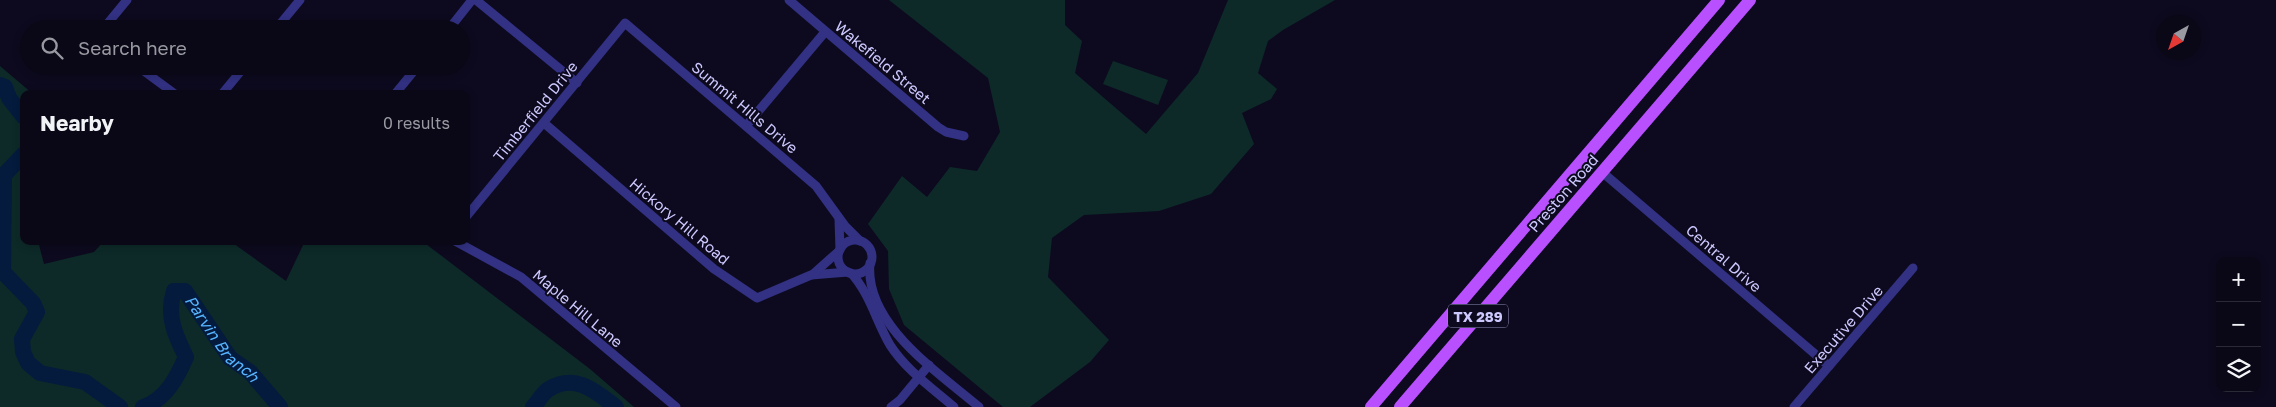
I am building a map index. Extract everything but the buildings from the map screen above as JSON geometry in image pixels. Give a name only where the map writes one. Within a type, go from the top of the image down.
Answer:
[{"type":"main road","name":"Preston Road","points":[[1371,407],[1719,0]]},
{"type":"main road","name":"Preston Road","points":[[1400,407],[1750,0]]},
{"type":"main road","points":[[1594,147],[1595,164],[1602,172]]},
{"type":"main road","points":[[1482,277],[1499,292]]},
{"type":"street","points":[[111,20],[127,0]]},
{"type":"street","points":[[283,20],[300,0]]},
{"type":"street","points":[[456,20],[474,0],[576,83]]},
{"type":"street","name":"Wakefield Street","points":[[789,0],[938,127],[946,132],[964,136]]},
{"type":"street","name":"Timberfield Drive","points":[[470,212],[626,23]]},
{"type":"street","name":"Summit Hills Drive","points":[[626,23],[816,186],[839,218],[860,242]]},
{"type":"street","points":[[746,126],[825,32]]},
{"type":"street","points":[[149,75],[170,90]]},
{"type":"street","points":[[225,90],[238,75]]},
{"type":"street","points":[[398,90],[411,75]]},
{"type":"street","name":"Hickory Hill Road","points":[[544,123],[714,269],[757,298],[811,275],[840,251]]},
{"type":"street","name":"Central Drive","points":[[1602,172],[1829,366]]},
{"type":"street","points":[[839,218],[840,264],[850,272],[865,292],[895,352],[919,377],[954,407]]},
{"type":"street","points":[[840,251],[848,242],[860,242],[866,245],[870,251],[870,283],[882,314],[902,341],[979,407]]},
{"type":"street","name":"Maple Hill Lane","points":[[462,245],[521,277],[676,407]]},
{"type":"street","points":[[850,272],[863,272],[870,263]]},
{"type":"street","name":"Executive Drive","points":[[1794,407],[1913,268]]},
{"type":"street","name":"Hickory Hill Road","points":[[811,275],[850,272]]},
{"type":"street","points":[[891,407],[929,365]]},
{"type":"green space","points":[[889,0],[1065,0],[1065,25],[1082,41],[1075,73],[1146,134],[1198,73],[1228,0],[1335,0],[1283,30],[1268,41],[1258,73],[1277,89],[1271,99],[1242,113],[1254,144],[1211,194],[1159,211],[1084,215],[1052,238],[1048,277],[1109,340],[1090,362],[1030,407],[1003,407],[904,325],[889,289],[888,251],[868,224],[902,176],[927,197],[950,167],[977,171],[1000,132],[988,78]]},
{"type":"green space","points":[[1113,61],[1168,80],[1158,105],[1103,84]]},
{"type":"green space","points":[[0,66],[28,90],[20,90],[20,245],[39,245],[44,264],[94,252],[100,245],[236,245],[286,281],[303,245],[427,245],[590,369],[634,407],[0,407]]},
{"type":"waterway","name":"Parvin Branch","points":[[0,85],[5,87],[9,98],[20,112]]},
{"type":"waterway","name":"Parvin Branch","points":[[20,158],[4,175],[3,272],[33,303],[37,312],[22,339],[23,352],[28,363],[40,373],[85,382],[120,407]]},
{"type":"waterway","name":"Parvin Branch","points":[[143,407],[151,404],[164,394],[179,373],[186,357],[178,341],[171,317],[174,291],[185,291],[230,358],[250,372],[280,407]]},
{"type":"waterway","name":"Parvin Branch","points":[[533,407],[547,390],[568,383],[577,383],[585,386],[616,407]]}]
